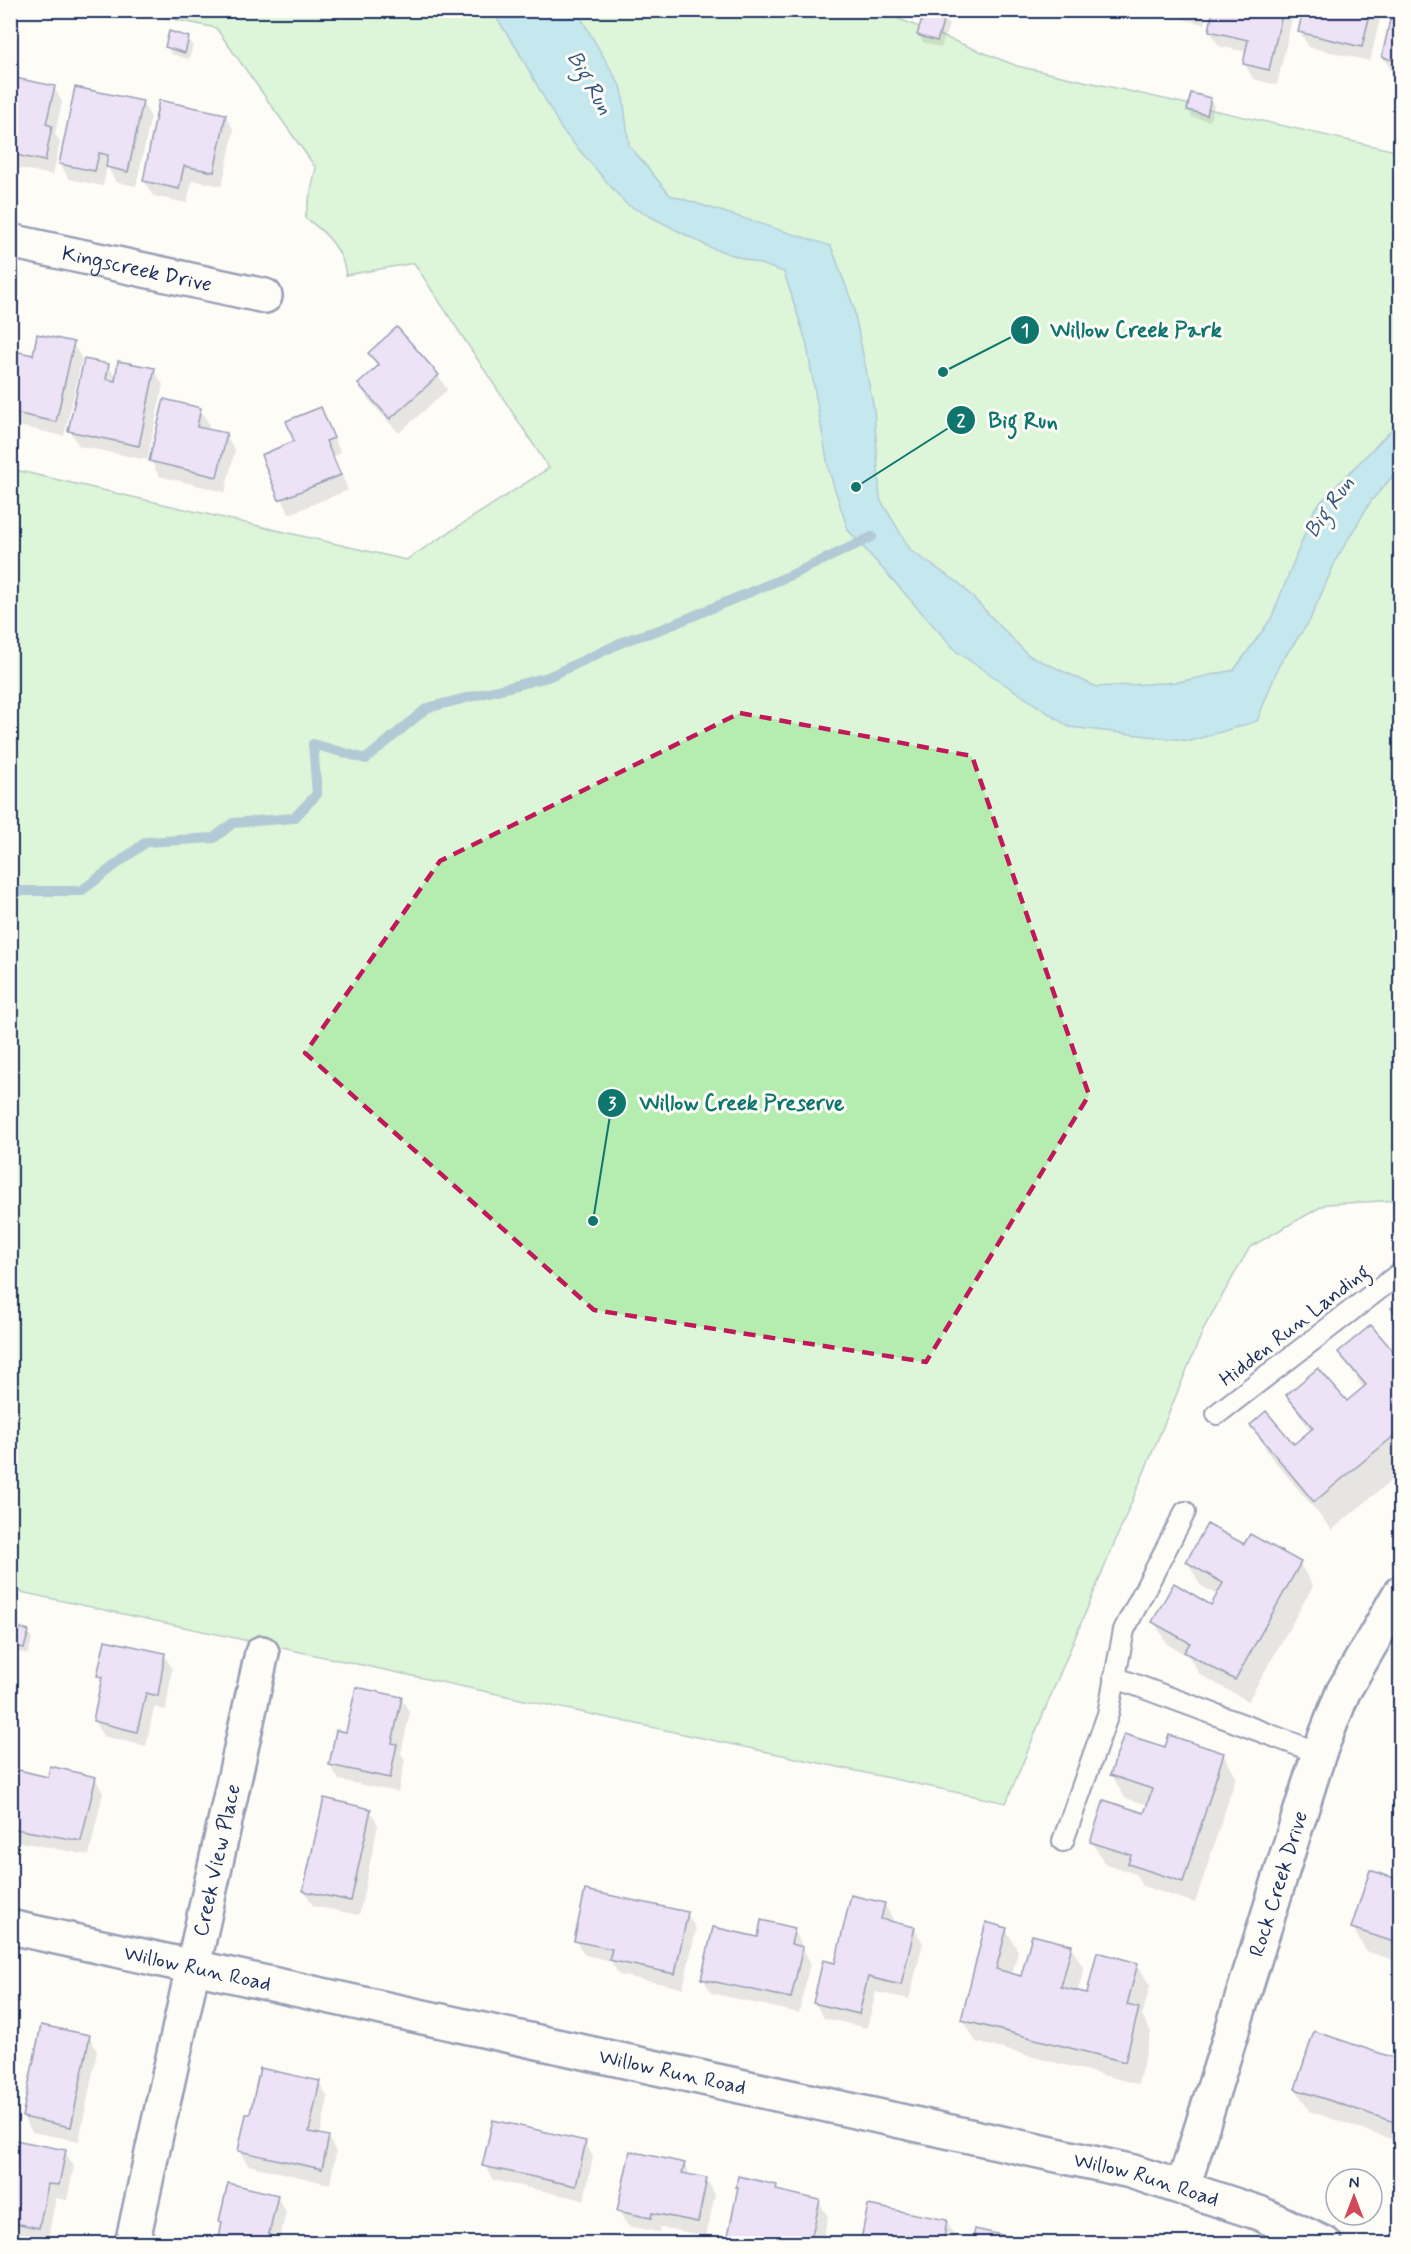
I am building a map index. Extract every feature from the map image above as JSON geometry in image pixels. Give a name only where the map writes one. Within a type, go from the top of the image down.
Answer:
[{"type":"street","name":"Kingscreek Drive","points":[[10,241],[265,296]]},
{"type":"street","name":"Rock Creek Drive","points":[[1182,2187],[1319,1753],[1343,1692],[1401,1593]]},
{"type":"street","name":"Creek View Place","points":[[132,2244],[262,1653]]},
{"type":"street","name":"Willow Run Road","points":[[10,1927],[1130,2171],[1259,2213],[1325,2244]]},
{"type":"lane","name":"Hidden Run Landing","points":[[1217,1414],[1401,1273]]},
{"type":"lane","points":[[1063,1841],[1108,1714],[1124,1630],[1185,1512]]},
{"type":"lane","points":[[1114,1677],[1319,1753]]},
{"type":"highlighted area","points":[[740,713],[972,756],[1089,1095],[926,1362],[594,1310],[305,1053],[440,861]]},
{"type":"green space","points":[[135,11],[879,11],[1017,66],[1400,152],[1400,1200],[1326,1204],[1250,1247],[1205,1326],[1006,1803],[11,1590],[11,469],[406,560],[549,468],[414,263],[346,275],[341,257],[332,242],[305,218],[316,168],[216,28]]},
{"type":"water","points":[[492,11],[577,11],[622,89],[629,145],[670,195],[831,246],[853,305],[874,409],[880,499],[911,551],[959,583],[1028,655],[1097,687],[1178,682],[1234,670],[1271,619],[1315,508],[1400,421],[1400,468],[1371,501],[1337,558],[1309,622],[1279,665],[1257,721],[1191,741],[1069,727],[957,652],[848,530],[829,471],[806,341],[784,272],[709,247],[626,204],[562,130],[517,49]]},
{"type":"building","points":[[925,10],[945,17],[937,41],[917,35]]},
{"type":"building","points":[[1213,10],[1283,10],[1269,70],[1243,64],[1248,40],[1209,31]]},
{"type":"building","points":[[1303,10],[1371,10],[1362,47],[1298,32]]},
{"type":"building","points":[[1392,10],[1400,10],[1400,62],[1382,57]]},
{"type":"building","points":[[169,31],[189,37],[185,53],[165,47]]},
{"type":"building","points":[[10,77],[55,86],[46,124],[52,126],[45,161],[10,154],[13,130],[10,129]]},
{"type":"building","points":[[75,87],[143,101],[128,172],[106,167],[108,155],[99,153],[95,171],[59,164]]},
{"type":"building","points":[[1191,93],[1211,98],[1207,115],[1187,110]]},
{"type":"building","points":[[159,100],[226,114],[214,172],[184,166],[179,189],[143,181]]},
{"type":"building","points":[[397,327],[439,375],[390,419],[358,384],[379,365],[368,353]]},
{"type":"building","points":[[37,334],[74,342],[56,422],[10,412],[10,350],[33,355]]},
{"type":"building","points":[[84,359],[109,364],[106,379],[115,381],[118,361],[155,368],[139,446],[68,431]]},
{"type":"building","points":[[164,399],[201,408],[197,427],[227,433],[217,477],[149,461]]},
{"type":"building","points":[[321,407],[334,438],[326,441],[341,475],[279,500],[261,455],[294,441],[286,421]]},
{"type":"building","points":[[1400,1301],[1400,1319],[1391,1308]]},
{"type":"building","points":[[1371,1325],[1399,1358],[1400,1356],[1400,1431],[1314,1502],[1250,1425],[1266,1411],[1294,1444],[1313,1428],[1286,1395],[1318,1368],[1347,1401],[1366,1385],[1338,1352]]},
{"type":"building","points":[[1207,1524],[1244,1544],[1250,1534],[1301,1562],[1235,1680],[1184,1652],[1190,1643],[1152,1622],[1174,1583],[1211,1605],[1223,1583],[1186,1562]]},
{"type":"building","points":[[11,1626],[29,1631],[24,1648],[10,1645]]},
{"type":"building","points":[[105,1640],[165,1653],[158,1696],[146,1693],[137,1732],[93,1721],[102,1677],[97,1676]]},
{"type":"building","points":[[356,1687],[402,1697],[392,1743],[397,1744],[390,1778],[329,1765],[336,1730],[346,1732]]},
{"type":"building","points":[[1124,1734],[1165,1747],[1169,1735],[1224,1753],[1183,1882],[1128,1864],[1131,1855],[1090,1842],[1104,1800],[1144,1813],[1147,1805],[1152,1789],[1110,1775]]},
{"type":"building","points":[[50,1766],[96,1777],[81,1841],[10,1828],[10,1768],[48,1777]]},
{"type":"building","points":[[324,1798],[371,1809],[351,1901],[303,1891]]},
{"type":"building","points":[[1370,1870],[1400,1880],[1400,1944],[1351,1928]]},
{"type":"building","points":[[585,1890],[688,1912],[675,1974],[609,1960],[612,1949],[574,1941]]},
{"type":"building","points":[[851,1895],[885,1903],[881,1919],[915,1927],[901,1985],[868,1977],[859,2014],[813,2003],[823,1960],[835,1963]]},
{"type":"building","points":[[761,1920],[795,1928],[791,1944],[803,1947],[791,1998],[701,1979],[713,1927],[758,1937]]},
{"type":"building","points":[[986,1922],[1007,1928],[996,1969],[1021,1976],[1032,1935],[1072,1945],[1061,1987],[1087,1993],[1097,1952],[1138,1963],[1127,2005],[1139,2008],[1125,2062],[961,2020]]},
{"type":"building","points":[[41,2025],[90,2035],[71,2127],[22,2117]]},
{"type":"building","points":[[1314,2031],[1400,2060],[1400,2124],[1295,2089]]},
{"type":"building","points":[[260,2068],[320,2081],[309,2132],[329,2136],[322,2169],[238,2151],[246,2114],[250,2114]]},
{"type":"building","points":[[493,2120],[586,2141],[576,2186],[482,2166]]},
{"type":"building","points":[[10,2139],[66,2150],[59,2185],[48,2184],[39,2228],[10,2222]]},
{"type":"building","points":[[630,2151],[685,2163],[682,2173],[707,2178],[698,2222],[652,2213],[651,2218],[617,2211]]},
{"type":"building","points":[[738,2176],[777,2185],[776,2190],[820,2200],[810,2244],[727,2241],[738,2187],[736,2187]]},
{"type":"building","points":[[228,2183],[278,2195],[268,2238],[285,2241],[285,2244],[218,2244],[222,2222],[219,2221]]},
{"type":"building","points":[[868,2205],[947,2220],[943,2244],[860,2244]]},
{"type":"building","points":[[975,2229],[1042,2244],[972,2244]]},
{"type":"waterway","points":[[10,891],[81,891],[146,842],[214,838],[233,823],[294,818],[317,794],[313,744],[366,759],[427,708],[548,677],[627,640],[662,629],[791,575],[872,537]]},
{"type":"place","name":"Willow Creek Park","points":[[943,372]]},
{"type":"place","name":"Big Run","points":[[856,487]]},
{"type":"place","name":"Willow Creek Preserve","points":[[593,1221]]}]
